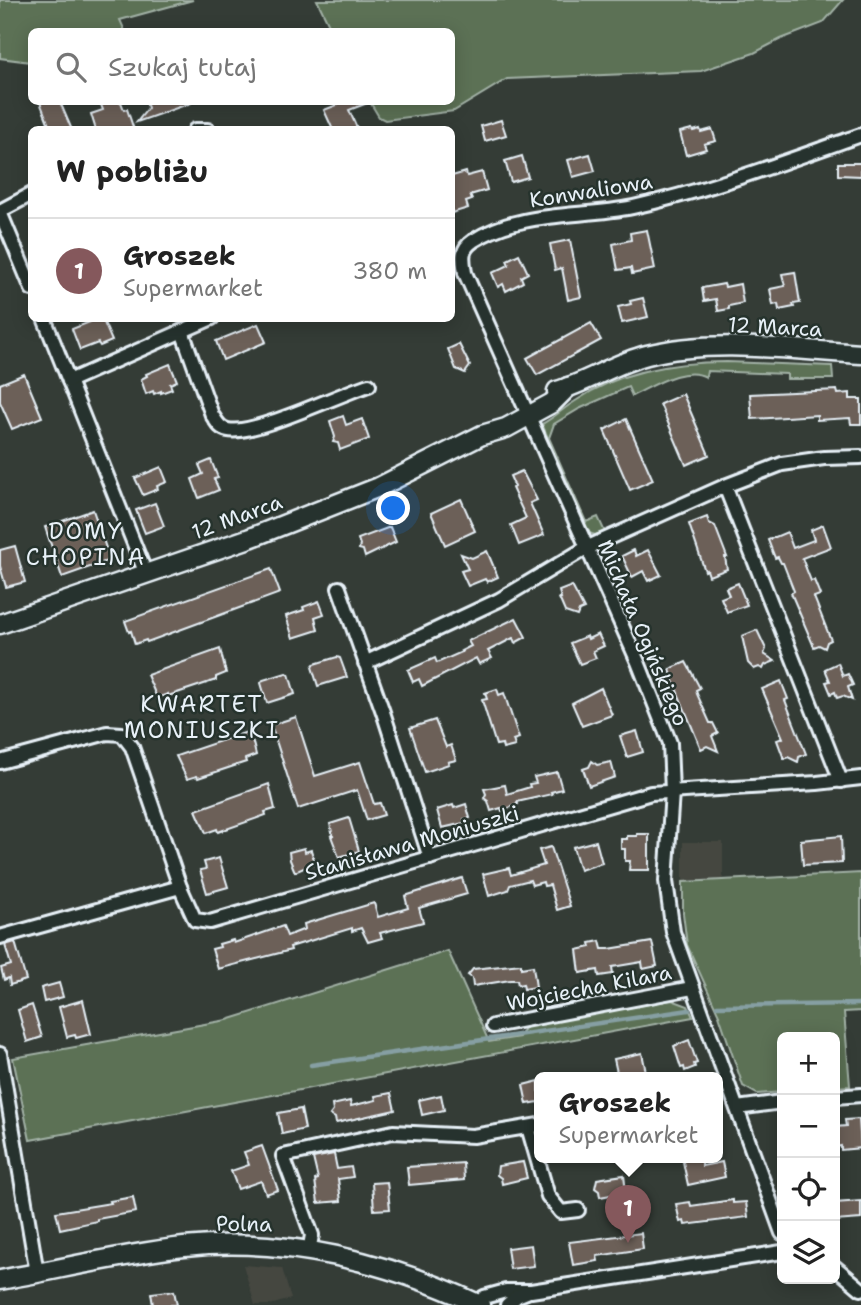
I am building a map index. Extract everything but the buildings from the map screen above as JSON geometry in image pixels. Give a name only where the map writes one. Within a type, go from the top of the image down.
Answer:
[{"type":"street","name":"Konwaliowa","points":[[525,412],[465,274],[462,254],[466,247],[489,233],[542,216],[632,207],[746,175],[861,135]]},
{"type":"street","points":[[28,196],[0,212],[28,279]]},
{"type":"street","points":[[46,322],[146,574]]},
{"type":"street","points":[[69,381],[203,322]]},
{"type":"street","points":[[182,331],[212,415],[220,427],[231,431],[262,425],[369,385]]},
{"type":"street","name":"12 Marca","points":[[0,624],[250,538],[379,487],[482,435],[503,429],[525,412],[552,403],[569,387],[623,362],[666,350],[734,347],[861,354]]},
{"type":"street","name":"Michała Ogińskiego","points":[[525,412],[638,663],[670,743],[672,792],[666,881],[668,902],[673,932],[718,1072]]},
{"type":"street","points":[[365,663],[499,600],[586,548],[725,486],[782,464],[824,458],[861,457]]},
{"type":"street","points":[[725,486],[841,781]]},
{"type":"street","points":[[339,588],[430,858]]},
{"type":"street","points":[[0,762],[107,733],[122,734],[132,747],[180,887],[0,937]]},
{"type":"street","name":"Stanisława Moniuszki","points":[[180,887],[195,920],[210,922],[651,793],[861,778]]},
{"type":"street","name":"Wojciecha Kilara","points":[[493,1026],[692,988]]},
{"type":"street","points":[[0,1054],[37,1273]]},
{"type":"street","name":"Michała Ogińskiego","points":[[724,1093],[737,1108],[778,1221]]},
{"type":"street","points":[[840,1097],[861,1095]]},
{"type":"street","points":[[737,1108],[777,1103]]},
{"type":"street","points":[[309,1252],[312,1235],[283,1156],[393,1132],[473,1136],[533,1126]]},
{"type":"street","points":[[541,1163],[553,1205],[561,1212],[578,1210]]},
{"type":"street","name":"Polna","points":[[0,1280],[193,1247],[252,1245],[309,1252],[387,1268],[432,1283],[480,1305],[484,1297],[506,1291],[531,1290],[777,1253]]},
{"type":"street","points":[[840,1271],[861,1289]]},
{"type":"street","name":"Polna","points":[[507,1305],[517,1296],[531,1290]]},
{"type":"shaded area","points":[[683,842],[723,842],[723,880],[683,882]]},
{"type":"shaded area","points":[[243,1265],[282,1268],[291,1299],[270,1305],[255,1305]]},
{"type":"green space","points":[[0,0],[193,0],[120,20],[124,28],[28,28],[28,62],[0,58]]},
{"type":"green space","points":[[317,0],[843,0],[823,23],[754,53],[701,71],[507,79],[454,111],[385,120],[379,117],[372,105],[455,105],[455,28],[331,28]]},
{"type":"green space","points":[[727,362],[832,366],[833,379],[787,379],[787,374],[707,371],[706,377],[697,374],[678,375],[632,396],[628,387],[579,409],[554,424],[549,438],[586,522],[598,517],[605,532],[595,535],[586,532],[542,424],[612,381],[669,366]]},
{"type":"green space","points":[[861,873],[861,1011],[844,1012],[850,1086],[840,1087],[840,1032],[777,1032],[777,1092],[757,1094],[743,1086],[719,1015],[687,945],[683,882]]},
{"type":"green space","points":[[448,951],[489,1042],[519,1037],[525,1026],[672,1000],[688,1006],[693,1017],[30,1140],[13,1058],[227,1020]]},
{"type":"waterway","points":[[717,1006],[861,1004]]},
{"type":"waterway","points":[[311,1065],[689,1010]]},
{"type":"place","name":"Groszek","points":[[628,1243]]},
{"type":"district","name":"DOMY CHOPINA","points":[[86,544]]},
{"type":"district","name":"KWARTET MONIUSZKI","points":[[202,717]]}]
